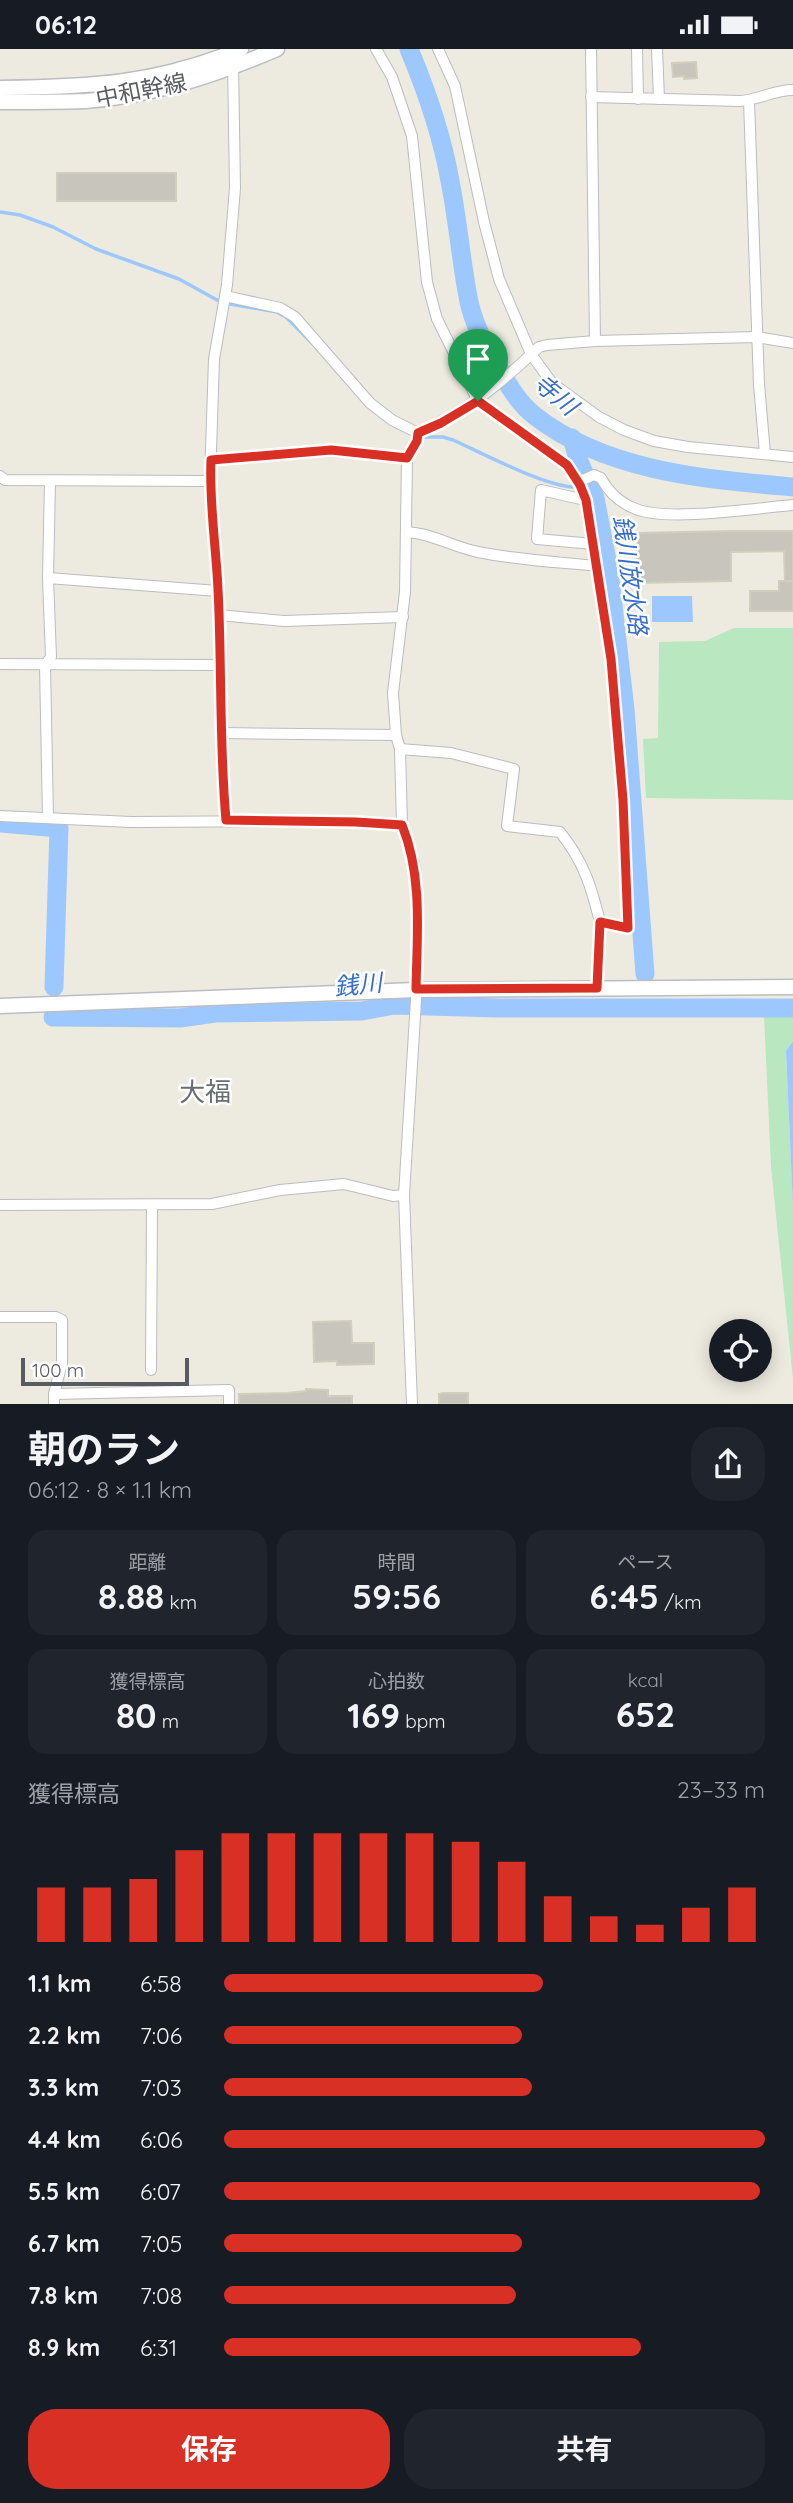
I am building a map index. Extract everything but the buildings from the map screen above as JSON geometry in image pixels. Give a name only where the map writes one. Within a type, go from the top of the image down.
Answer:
[{"type":"street","name":"中和幹線","points":[[0,89],[123,83],[235,54],[277,49]]},
{"type":"street","points":[[376,49],[392,77],[412,136],[427,282],[437,319],[481,399],[567,465],[581,490],[597,566],[611,659],[623,800],[628,928],[600,922]]},
{"type":"street","points":[[438,49],[455,86],[499,279],[529,356],[540,369],[559,389],[624,430],[654,441],[793,457]]},
{"type":"street","points":[[591,49],[595,341]]},
{"type":"street","points":[[636,49],[638,99]]},
{"type":"street","points":[[657,49],[659,99]]},
{"type":"street","name":"中和幹線","points":[[0,102],[86,101],[164,89],[235,54]]},
{"type":"street","points":[[226,820],[218,591],[210,481],[214,359],[224,299],[235,188],[235,54]]},
{"type":"street","points":[[591,97],[749,101],[780,90],[793,90]]},
{"type":"street","points":[[749,101],[757,337],[765,454]]},
{"type":"street","points":[[224,299],[280,308],[295,317],[370,403],[417,437]]},
{"type":"street","points":[[412,1404],[404,1195],[416,1000],[418,912],[414,862],[402,825],[400,750],[396,735],[393,693],[403,617],[407,458],[417,437],[481,399],[539,347],[595,341],[757,337],[793,343]]},
{"type":"street","points":[[211,460],[331,450],[407,458]]},
{"type":"street","points":[[593,544],[537,540],[541,490],[581,490],[594,475],[601,478],[610,494],[637,510],[665,514],[793,505]]},
{"type":"street","points":[[0,476],[5,480],[210,481]]},
{"type":"street","points":[[48,818],[45,665],[51,657],[48,578],[50,481]]},
{"type":"street","points":[[406,532],[422,533],[461,549],[487,554],[597,566]]},
{"type":"street","points":[[48,578],[218,591]]},
{"type":"street","points":[[219,615],[284,621],[403,617]]},
{"type":"street","points":[[0,664],[219,665]]},
{"type":"street","points":[[221,733],[396,735]]},
{"type":"street","points":[[400,750],[451,753],[514,769],[508,827],[560,832],[576,852],[588,876],[600,922],[597,988]]},
{"type":"street","points":[[0,816],[131,822],[226,820],[402,825]]},
{"type":"street","points":[[0,1006],[416,1000],[597,988],[793,987]]},
{"type":"street","points":[[0,1205],[212,1204],[280,1190],[344,1184],[393,1196],[404,1195]]},
{"type":"street","points":[[151,1370],[152,1205]]},
{"type":"street","points":[[0,1317],[56,1317],[62,1320],[62,1363],[54,1399],[229,1390],[229,1404]]},
{"type":"green space","points":[[734,628],[793,628],[793,800],[646,798],[643,739],[658,738],[659,642],[705,641]]},
{"type":"green space","points":[[793,1015],[793,1041],[786,1051],[793,1208],[793,1379],[771,1167],[764,1016]]},
{"type":"water","points":[[652,596],[692,596],[693,622],[652,622]]},
{"type":"water","points":[[793,1041],[793,1208],[786,1051]]},
{"type":"waterway","name":"寺川","points":[[409,49],[443,147],[471,310],[488,350],[523,405],[563,435],[593,450],[625,461],[692,476],[793,487]]},
{"type":"waterway","points":[[0,212],[20,215],[53,227],[96,249],[179,279],[217,300],[277,312],[286,317],[311,342]]},
{"type":"waterway","points":[[395,426],[413,435]]},
{"type":"waterway","points":[[420,437],[453,440],[530,475],[561,485],[576,487],[591,483]]},
{"type":"waterway","name":"銭川放水路","points":[[572,438],[595,498],[609,571],[625,709],[645,974]]},
{"type":"waterway","name":"銭川","points":[[0,823],[59,828],[54,987]]},
{"type":"waterway","name":"銭川","points":[[53,1017],[180,1018],[215,1013],[362,1011],[394,1005],[497,1008],[793,1008]]},
{"type":"district","name":"大福","points":[[205,1091]]},
{"type":"route","points":[[478,401],[567,465],[586,500],[611,659],[623,800],[628,928],[600,922],[597,988],[416,989],[418,912],[414,862],[402,825],[226,820],[211,460],[331,450],[407,458],[417,441],[418,433],[478,401]]}]
